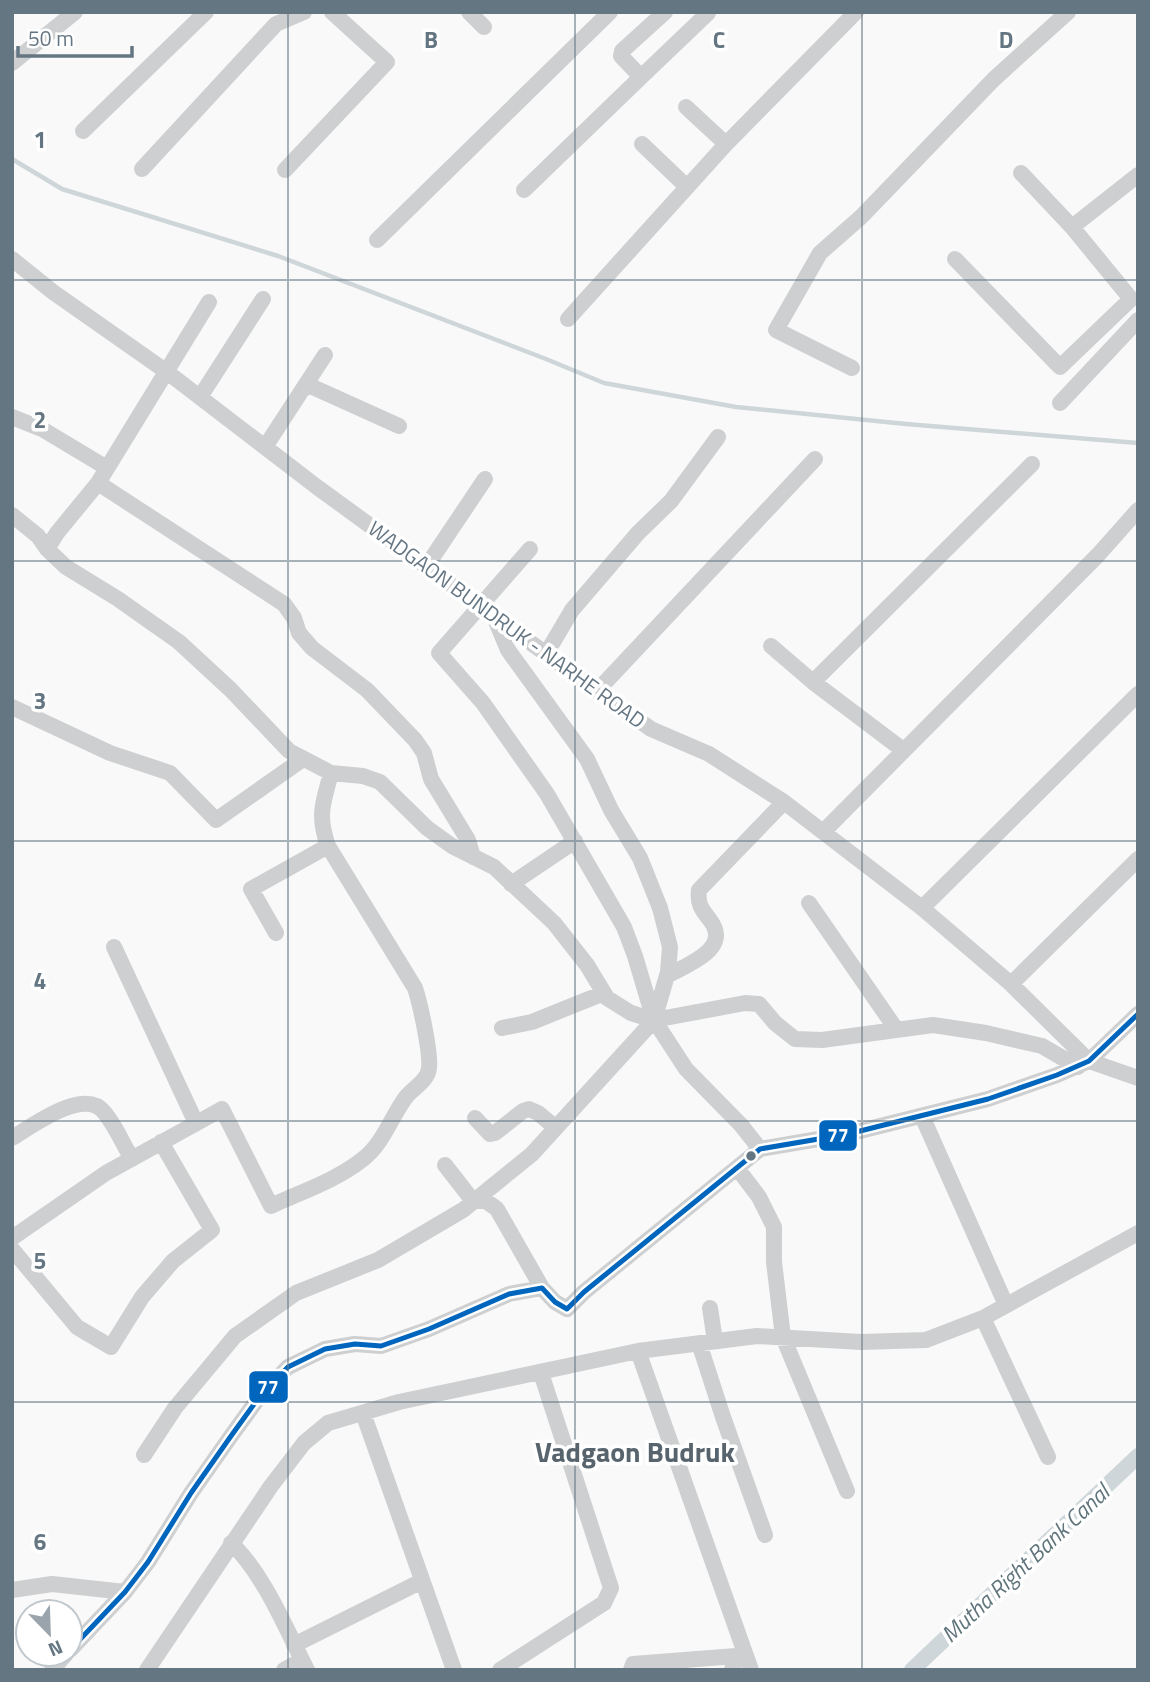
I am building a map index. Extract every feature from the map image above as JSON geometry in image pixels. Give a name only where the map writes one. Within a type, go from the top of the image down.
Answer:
[{"type":"street","points":[[12,63],[75,12]]},
{"type":"street","points":[[83,131],[206,12]]},
{"type":"street","points":[[142,169],[276,24],[304,12]]},
{"type":"street","points":[[285,170],[387,62],[332,12]]},
{"type":"street","points":[[469,12],[484,27]]},
{"type":"street","points":[[377,240],[610,12]]},
{"type":"street","points":[[641,77],[621,56],[622,51],[665,12]]},
{"type":"street","points":[[568,318],[726,144],[856,12]]},
{"type":"street","points":[[852,368],[776,330],[820,253],[846,230],[994,79],[1068,12]]},
{"type":"street","points":[[524,190],[708,13]]},
{"type":"street","points":[[685,107],[726,144]]},
{"type":"street","points":[[642,144],[687,187]]},
{"type":"street","points":[[1021,173],[1072,228],[1131,299],[1060,367]]},
{"type":"street","points":[[1072,228],[1137,178]]},
{"type":"street","name":"WADGAON BUNDRUK - NARHE ROAD","points":[[12,259],[494,617],[651,729],[709,754],[784,802],[922,908],[1011,984],[1084,1064],[1138,1078]]},
{"type":"street","points":[[955,259],[1078,384]]},
{"type":"street","points":[[200,397],[263,299]]},
{"type":"street","points":[[47,549],[98,483],[209,302]]},
{"type":"street","points":[[1060,403],[1138,320]]},
{"type":"street","points":[[265,447],[326,355]]},
{"type":"street","points":[[306,384],[399,426]]},
{"type":"street","points":[[12,417],[42,429],[107,468]]},
{"type":"street","points":[[546,654],[572,610],[638,533],[671,502],[718,437]]},
{"type":"street","points":[[597,691],[815,459]]},
{"type":"street","points":[[813,682],[1032,464]]},
{"type":"street","points":[[426,566],[485,479]]},
{"type":"street","points":[[98,483],[284,604],[299,633],[312,648],[367,690],[415,740],[424,753],[431,779],[468,840],[473,857]]},
{"type":"street","points":[[823,832],[1098,555],[1138,510]]},
{"type":"street","points":[[12,515],[38,536],[66,567],[179,642],[289,751],[331,773],[363,776],[380,782],[427,828],[452,846],[494,867],[554,923],[587,965],[607,998],[631,1013],[654,1020],[745,1003],[759,1004],[775,1023],[795,1039],[822,1040],[933,1025],[986,1033],[1042,1046],[1084,1064]]},
{"type":"street","points":[[530,549],[439,653],[483,703],[526,761],[575,841],[624,927],[654,1020],[686,1069],[741,1125],[760,1149]]},
{"type":"street","points":[[144,1455],[175,1408],[235,1336],[296,1293],[378,1260],[463,1210],[532,1154],[654,1020],[667,976],[670,947],[660,908],[640,858],[611,810],[587,759],[508,650],[494,617]]},
{"type":"street","points":[[771,646],[813,682],[903,750]]},
{"type":"street","points":[[922,908],[1138,694]]},
{"type":"street","points":[[12,707],[110,753],[170,773],[216,820],[303,759]]},
{"type":"street","points":[[12,1238],[106,1173],[222,1109],[271,1206],[363,1159],[379,1142],[407,1096],[424,1079],[429,1069],[415,988],[328,846],[321,825],[320,813],[331,773]]},
{"type":"street","points":[[667,976],[716,945],[718,937],[714,926],[700,907],[699,890],[784,802]]},
{"type":"street","points":[[511,884],[575,841]]},
{"type":"street","points":[[276,933],[251,889],[328,846]]},
{"type":"street","points":[[1011,984],[1138,859]]},
{"type":"street","points":[[808,903],[896,1029]]},
{"type":"street","points":[[114,947],[196,1123]]},
{"type":"street","points":[[502,1028],[532,1022],[604,993]]},
{"type":"street","points":[[445,1164],[473,1200],[486,1201],[497,1209],[542,1288],[555,1302],[568,1309],[584,1292],[760,1149],[848,1134],[988,1099],[1084,1064],[1138,1014]]},
{"type":"street","points":[[12,1138],[64,1108],[86,1103],[103,1109],[132,1159]]},
{"type":"street","points":[[475,1118],[490,1134],[529,1109],[555,1128]]},
{"type":"street","points":[[922,1116],[1006,1305]]},
{"type":"street","points":[[12,1249],[77,1327],[111,1348],[142,1297],[173,1261],[212,1230],[161,1142]]},
{"type":"street","points":[[737,1168],[759,1197],[774,1227],[774,1262],[783,1337],[847,1491]]},
{"type":"street","points":[[147,1670],[231,1543],[304,1443],[328,1423],[399,1402],[638,1351],[757,1336],[861,1342],[926,1340],[984,1318],[1138,1233]]},
{"type":"street","points":[[84,1635],[125,1592],[148,1562],[231,1436],[260,1396],[288,1367],[325,1349],[355,1344],[381,1346],[429,1329],[509,1294],[542,1288]]},
{"type":"street","points":[[710,1308],[707,1342],[765,1535]]},
{"type":"street","points":[[984,1318],[1048,1457]]},
{"type":"street","points":[[638,1351],[751,1670]]},
{"type":"street","points":[[500,1670],[604,1603],[611,1588],[541,1373]]},
{"type":"street","points":[[363,1413],[453,1670]]},
{"type":"street","points":[[231,1543],[242,1553],[259,1579],[301,1658]]},
{"type":"street","points":[[284,1670],[422,1581]]},
{"type":"street","points":[[12,1590],[52,1584],[125,1592]]},
{"type":"street","points":[[631,1670],[633,1664],[736,1656],[732,1670]]},
{"type":"waterway","points":[[12,159],[62,189],[278,256],[604,383],[736,407],[1138,443]]},
{"type":"waterway","name":"Mutha Right Bank Canal","points":[[912,1670],[1138,1456]]},
{"type":"transit line","name":"77","points":[[84,1635],[125,1592],[148,1562],[231,1436],[260,1396],[288,1367],[325,1349],[355,1344],[381,1346],[429,1329],[509,1294],[542,1288],[555,1302],[567,1309],[584,1292],[760,1149],[848,1134],[988,1099],[1057,1075],[1089,1061],[1138,1014]]},
{"type":"district","name":"Vadgaon Budruk","points":[[635,1451]]}]
